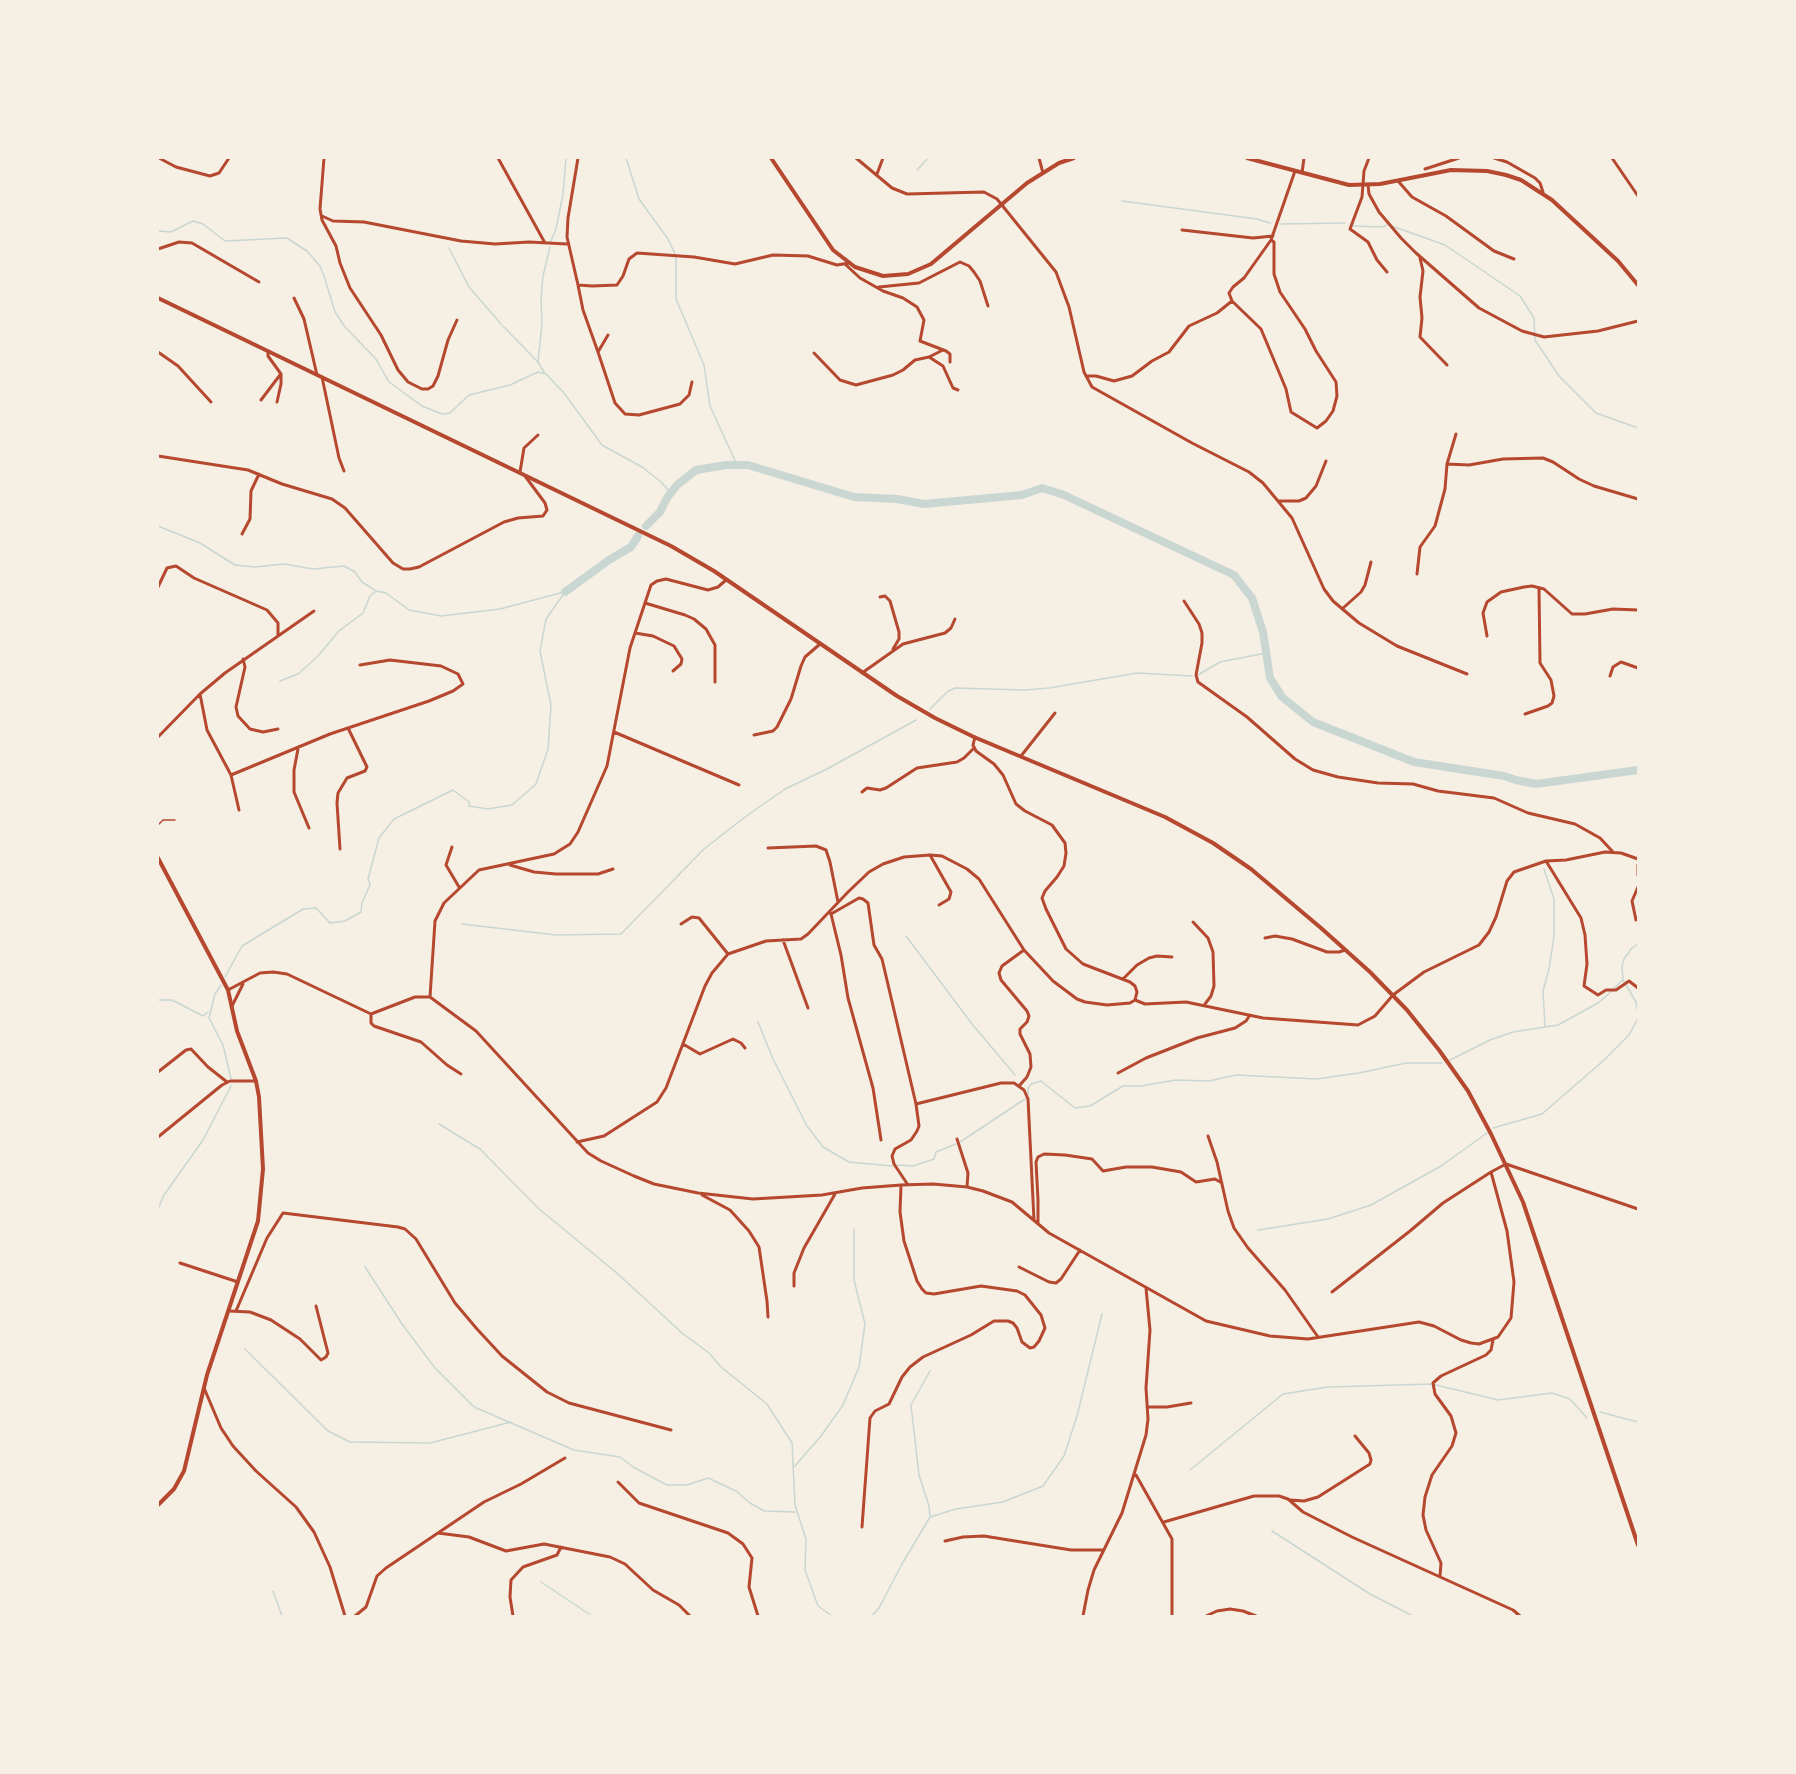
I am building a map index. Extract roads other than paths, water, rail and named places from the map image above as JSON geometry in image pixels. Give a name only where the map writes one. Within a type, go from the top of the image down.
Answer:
[{"type":"main road","points":[[771,158],[833,250],[848,264],[883,276],[908,274],[920,270],[941,256],[1027,183],[1074,158]]},
{"type":"main road","points":[[1247,158],[1336,183],[1365,185],[1451,170],[1487,171],[1521,180],[1543,192],[1568,213],[1618,261],[1638,285]]},
{"type":"main road","points":[[158,298],[656,537],[691,557],[862,672],[935,718],[1021,757],[1165,817],[1213,843],[1251,869],[1345,950],[1393,995],[1439,1050],[1468,1091],[1523,1202],[1638,1545]]},
{"type":"main road","points":[[158,858],[228,990],[237,1031],[256,1081],[261,1116],[261,1200],[256,1230],[204,1389],[182,1476],[174,1489],[158,1505]]},
{"type":"street","points":[[159,158],[176,167],[210,176],[219,173],[230,158]]},
{"type":"street","points":[[324,158],[321,214],[325,227],[336,246],[350,288],[381,335],[398,370],[408,382],[422,389],[433,386],[457,320]]},
{"type":"street","points":[[498,158],[545,243]]},
{"type":"street","points":[[578,158],[568,218],[568,244],[583,310],[615,404],[625,414],[639,415],[680,404],[689,395],[692,382]]},
{"type":"street","points":[[856,158],[892,188],[907,194],[984,192],[993,195],[1056,272],[1069,307],[1086,376],[1092,387],[1249,472],[1263,483],[1279,501],[1300,532],[1324,589],[1342,609],[1359,623],[1397,646],[1467,674]]},
{"type":"street","points":[[877,174],[883,158]]},
{"type":"street","points":[[1039,158],[1043,173]]},
{"type":"street","points":[[1302,173],[1304,158]]},
{"type":"street","points":[[1369,158],[1362,197],[1350,229],[1368,242],[1377,260],[1387,272]]},
{"type":"street","points":[[1425,169],[1459,158]]},
{"type":"street","points":[[1494,158],[1507,162],[1535,178],[1540,183],[1543,192]]},
{"type":"street","points":[[1612,158],[1638,196]]},
{"type":"street","points":[[1273,240],[1244,278],[1229,293],[1232,301],[1262,329],[1286,389],[1291,412],[1317,428],[1333,411],[1338,388],[1334,377],[1316,351],[1305,329],[1280,292],[1273,267],[1273,240],[1295,171]]},
{"type":"street","points":[[1398,181],[1412,197],[1446,216],[1494,251],[1514,259]]},
{"type":"street","points":[[1365,185],[1379,212],[1419,256],[1479,308],[1535,336],[1598,331],[1638,321]]},
{"type":"street","points":[[321,214],[329,220],[363,222],[462,241],[495,244],[568,244]]},
{"type":"street","points":[[1182,230],[1273,240]]},
{"type":"street","points":[[158,249],[178,242],[192,243],[259,282]]},
{"type":"street","points":[[578,285],[617,285],[629,260],[637,253],[694,257],[735,264],[773,255],[808,256],[837,265],[848,264],[860,278],[917,307],[924,320],[920,340],[950,354],[950,362]]},
{"type":"street","points":[[1419,256],[1423,271],[1420,297],[1422,318],[1420,337],[1447,365]]},
{"type":"street","points":[[877,287],[918,284],[960,262],[969,266],[974,272],[988,306]]},
{"type":"street","points":[[294,298],[304,319],[317,375]]},
{"type":"street","points":[[1086,376],[1118,381],[1142,369],[1169,352],[1189,326],[1217,313],[1232,301]]},
{"type":"street","points":[[598,352],[608,335]]},
{"type":"street","points":[[814,353],[840,380],[847,384],[862,384],[903,370],[915,360],[929,357],[943,350]]},
{"type":"street","points":[[268,351],[267,356],[281,374],[277,402]]},
{"type":"street","points":[[158,352],[178,366],[211,402]]},
{"type":"street","points":[[929,357],[943,366],[953,388],[958,390]]},
{"type":"street","points":[[261,399],[281,374]]},
{"type":"street","points":[[322,377],[339,458],[344,471]]},
{"type":"street","points":[[1417,574],[1420,547],[1435,526],[1444,489],[1447,464],[1456,434]]},
{"type":"street","points":[[158,456],[243,468],[338,502],[393,563],[410,570],[500,523],[518,518],[543,516],[547,510],[545,502],[522,473],[524,448],[538,435]]},
{"type":"street","points":[[1447,464],[1478,465],[1503,459],[1543,458],[1593,486],[1638,499]]},
{"type":"street","points":[[1279,501],[1299,501],[1306,498],[1316,486],[1326,461]]},
{"type":"street","points":[[242,534],[251,517],[251,491],[259,473]]},
{"type":"street","points":[[1342,609],[1361,592],[1371,562]]},
{"type":"street","points":[[158,587],[167,568],[176,566],[194,578],[267,610],[278,622],[278,635]]},
{"type":"street","points":[[430,997],[435,921],[444,903],[478,870],[554,854],[570,844],[582,824],[610,756],[624,673],[634,633],[651,585],[660,579],[708,590],[718,587],[726,580]]},
{"type":"street","points":[[1487,636],[1483,613],[1487,602],[1494,596],[1507,591],[1532,586],[1550,592],[1572,614],[1613,609],[1638,610]]},
{"type":"street","points":[[1525,714],[1548,706],[1552,703],[1554,696],[1551,680],[1540,663],[1539,587]]},
{"type":"street","points":[[880,597],[885,597],[890,601],[899,632],[899,639],[892,651]]},
{"type":"street","points":[[1184,601],[1202,633],[1196,675],[1198,682],[1247,717],[1295,759],[1313,770],[1338,777],[1378,783],[1413,784],[1438,791],[1494,798],[1528,813],[1565,820],[1588,830],[1608,845],[1614,853]]},
{"type":"street","points":[[645,603],[685,615],[706,629],[715,645],[715,682]]},
{"type":"street","points":[[158,737],[200,694],[243,659],[314,611]]},
{"type":"street","points":[[862,672],[906,643],[941,635],[951,627],[955,619]]},
{"type":"street","points":[[634,633],[653,636],[674,646],[682,659],[681,664],[673,671]]},
{"type":"street","points":[[754,735],[773,731],[777,727],[791,699],[801,666],[811,651],[820,644]]},
{"type":"street","points":[[243,659],[245,667],[236,707],[238,716],[250,729],[263,732],[278,729]]},
{"type":"street","points":[[231,775],[348,728],[429,702],[453,692],[463,684],[458,674],[441,666],[390,660],[360,664]]},
{"type":"street","points":[[1610,676],[1616,664],[1621,662],[1638,668]]},
{"type":"street","points":[[200,694],[207,730],[231,775],[239,810]]},
{"type":"street","points":[[1021,757],[1055,713]]},
{"type":"street","points":[[340,849],[337,803],[340,789],[347,777],[367,768],[348,728]]},
{"type":"street","points":[[614,732],[739,785]]},
{"type":"street","points":[[577,1142],[604,1136],[657,1102],[666,1088],[705,986],[712,973],[728,954],[766,941],[801,939],[830,913],[869,872],[883,864],[904,857],[930,855],[956,861],[979,879],[1024,950],[1053,981],[1085,1002],[1107,1005],[1130,1003],[1135,1000],[1137,992],[1135,986],[1083,964],[1066,949],[1042,898],[1064,866],[1066,849],[1063,837],[1052,825],[1020,808],[1004,775],[994,764],[977,753],[974,748],[975,737]]},
{"type":"street","points":[[299,748],[294,770],[294,792],[309,828]]},
{"type":"street","points":[[862,792],[867,789],[886,788],[917,768],[957,762],[974,748]]},
{"type":"street","points":[[768,848],[816,846],[826,850],[838,902]]},
{"type":"street","points":[[452,847],[447,865],[459,887]]},
{"type":"street","points":[[1135,1000],[1145,1004],[1186,1002],[1250,1015],[1353,1026],[1375,1016],[1393,995],[1425,972],[1479,945],[1489,932],[1509,877],[1517,870],[1546,861],[1566,860],[1605,852],[1621,853],[1638,859]]},
{"type":"street","points":[[930,855],[951,892],[949,899],[939,905]]},
{"type":"street","points":[[1546,861],[1581,918],[1587,964],[1584,986],[1598,995],[1606,990],[1616,990],[1629,981],[1638,988]]},
{"type":"street","points":[[1638,864],[1638,875]]},
{"type":"street","points":[[508,865],[534,872],[556,874],[598,874],[613,869]]},
{"type":"street","points":[[1636,920],[1632,901],[1638,887]]},
{"type":"street","points":[[830,913],[859,898],[868,903],[874,945],[882,959],[916,1104],[919,1126],[917,1131],[911,1140],[895,1149],[892,1156],[894,1164],[908,1185]]},
{"type":"street","points":[[830,913],[849,998],[873,1088],[881,1140]]},
{"type":"street","points":[[681,924],[692,917],[699,918],[728,954]]},
{"type":"street","points":[[1193,922],[1208,938],[1213,952],[1214,986],[1211,996],[1204,1005]]},
{"type":"street","points":[[1265,938],[1275,936],[1299,941],[1327,952],[1345,950]]},
{"type":"street","points":[[783,940],[808,1008]]},
{"type":"street","points":[[1019,1086],[1027,1077],[1031,1067],[1030,1054],[1019,1031],[1029,1016],[1001,980],[999,973],[1002,966],[1024,950]]},
{"type":"street","points":[[1123,979],[1137,965],[1149,958],[1172,957]]},
{"type":"street","points":[[228,990],[260,973],[282,972],[370,1014],[415,997],[430,997],[466,1022],[486,1041],[593,1157],[654,1184],[698,1193],[753,1198],[835,1194],[862,1188],[901,1185],[933,1184],[967,1187],[1012,1202],[1049,1233],[1206,1321],[1292,1339],[1318,1338],[1419,1322],[1434,1326],[1471,1343],[1479,1344],[1493,1340],[1503,1331],[1511,1318],[1514,1289],[1507,1231],[1491,1172]]},
{"type":"street","points":[[232,1006],[244,981]]},
{"type":"street","points":[[370,1014],[371,1023],[374,1026],[421,1042],[461,1074]]},
{"type":"street","points":[[1118,1073],[1146,1058],[1197,1038],[1236,1028],[1246,1022],[1250,1015]]},
{"type":"street","points":[[683,1044],[700,1054],[733,1039],[745,1048]]},
{"type":"street","points":[[158,1072],[186,1050],[191,1049],[227,1082]]},
{"type":"street","points":[[158,1137],[227,1082],[256,1081]]},
{"type":"street","points":[[916,1104],[1001,1083],[1019,1086],[1028,1099],[1034,1220]]},
{"type":"street","points":[[1208,1136],[1234,1228],[1248,1248],[1285,1290],[1318,1338]]},
{"type":"street","points":[[957,1139],[968,1173],[967,1187]]},
{"type":"street","points":[[1038,1223],[1036,1162],[1038,1157],[1044,1154],[1092,1159],[1103,1171],[1126,1167],[1152,1167],[1181,1172],[1196,1182],[1215,1179],[1222,1182]]},
{"type":"street","points":[[1332,1292],[1443,1203],[1506,1164],[1638,1209]]},
{"type":"street","points":[[862,1527],[870,1418],[873,1413],[890,1404],[904,1373],[923,1356],[965,1338],[991,1322],[1004,1320],[1013,1323],[1022,1342],[1030,1347],[1034,1347],[1039,1341],[1045,1328],[1041,1315],[1024,1295],[1017,1291],[981,1286],[934,1294],[926,1293],[917,1281],[904,1241],[900,1212],[901,1185]]},
{"type":"street","points":[[698,1193],[730,1210],[756,1241],[760,1252],[768,1317]]},
{"type":"street","points":[[794,1286],[795,1273],[804,1248],[835,1194]]},
{"type":"street","points":[[236,1311],[267,1239],[283,1213],[398,1227],[405,1229],[416,1239],[455,1303],[477,1329],[502,1356],[531,1380],[563,1401],[672,1430]]},
{"type":"street","points":[[1019,1267],[1049,1282],[1056,1283],[1080,1250]]},
{"type":"street","points":[[180,1263],[238,1282]]},
{"type":"street","points":[[1083,1617],[1088,1590],[1103,1550],[1122,1513],[1136,1473],[1147,1428],[1146,1388],[1150,1330],[1146,1288]]},
{"type":"street","points":[[229,1311],[257,1314],[271,1320],[300,1339],[321,1360],[328,1353],[316,1306]]},
{"type":"street","points":[[1440,1576],[1441,1563],[1426,1530],[1423,1515],[1425,1497],[1432,1475],[1452,1446],[1456,1433],[1451,1416],[1435,1394],[1432,1383],[1486,1355],[1491,1350],[1493,1340]]},
{"type":"street","points":[[204,1389],[221,1428],[233,1446],[256,1471],[296,1507],[314,1532],[330,1568],[345,1617]]},
{"type":"street","points":[[1147,1407],[1172,1407],[1191,1403]]},
{"type":"street","points":[[1164,1522],[1261,1495],[1274,1494],[1304,1501],[1318,1497],[1370,1464],[1369,1453],[1355,1436]]},
{"type":"street","points":[[355,1617],[366,1607],[380,1573],[484,1502],[521,1484],[565,1458]]},
{"type":"street","points":[[1136,1473],[1172,1539],[1174,1550],[1172,1617]]},
{"type":"street","points":[[618,1482],[639,1503],[666,1514],[714,1528],[733,1536],[743,1544],[752,1558],[749,1584],[758,1617]]},
{"type":"street","points":[[1288,1499],[1300,1510],[1352,1538],[1514,1610],[1520,1617]]},
{"type":"street","points":[[438,1533],[469,1537],[506,1551],[540,1543],[620,1560],[650,1588],[679,1605],[690,1617]]},
{"type":"street","points":[[945,1541],[984,1536],[1009,1538],[1071,1550],[1103,1550]]},
{"type":"street","points":[[513,1617],[510,1597],[511,1580],[523,1566],[557,1555],[561,1547]]},
{"type":"street","points":[[1206,1617],[1217,1611],[1230,1609],[1243,1611],[1256,1617]]},
{"type":"lane","points":[[158,825],[164,820],[175,820]]},
{"type":"waterway","points":[[551,241],[556,229],[563,194],[566,158]]},
{"type":"waterway","points":[[626,158],[639,199],[668,239],[676,256],[676,299],[704,365],[710,406],[737,465]]},
{"type":"waterway","points":[[917,170],[928,158]]},
{"type":"waterway","points":[[1122,201],[1257,219],[1270,223]]},
{"type":"waterway","points":[[158,231],[171,232],[193,221],[203,224],[225,241],[287,238],[307,251],[320,266],[335,312],[345,327],[376,359],[389,382],[422,406],[442,414],[450,413],[469,395],[510,385],[538,372],[546,374],[564,393],[602,445],[642,467],[671,493]]},
{"type":"waterway","points":[[1280,224],[1345,223]]},
{"type":"waterway","points":[[1353,226],[1382,227],[1387,225]]},
{"type":"waterway","points":[[1392,226],[1445,245],[1520,296],[1534,318],[1535,340],[1559,376],[1596,413],[1638,428]]},
{"type":"waterway","points":[[538,362],[543,276],[550,247]]},
{"type":"waterway","points":[[449,248],[469,287],[501,324]]},
{"type":"waterway","points":[[503,326],[538,362],[544,372]]},
{"type":"waterway","points":[[646,526],[660,512],[677,485],[696,470],[726,465],[748,465],[854,497],[897,499],[924,504],[1022,495],[1042,488],[1064,495],[1234,575],[1252,598],[1263,632],[1270,678],[1282,697],[1313,722],[1414,762],[1504,776],[1536,784],[1638,770]]},
{"type":"waterway","points":[[158,526],[200,543],[235,565],[255,567],[284,564],[313,569],[344,566],[355,572],[362,582],[376,591],[386,593],[409,610],[441,616],[500,609],[564,592]]},
{"type":"waterway","points":[[565,592],[631,547],[638,536]]},
{"type":"waterway","points":[[280,681],[298,674],[318,656],[339,631],[363,613],[370,596],[375,592]]},
{"type":"waterway","points":[[225,977],[242,946],[303,909],[316,908],[330,923],[345,921],[361,912],[362,903],[370,885],[368,879],[379,838],[394,819],[453,790],[469,802],[469,806],[488,809],[512,805],[536,784],[548,749],[551,705],[540,651],[546,619],[565,592]]},
{"type":"waterway","points":[[1198,675],[1220,662],[1266,653]]},
{"type":"waterway","points":[[930,709],[947,692],[955,688],[1025,690],[1137,673],[1192,676]]},
{"type":"waterway","points":[[462,924],[556,935],[621,934],[704,849],[745,817],[785,789],[827,769],[916,720]]},
{"type":"waterway","points":[[1544,869],[1554,899],[1554,936],[1543,991],[1545,1027]]},
{"type":"waterway","points":[[906,936],[972,1024],[1015,1075]]},
{"type":"waterway","points":[[1613,989],[1623,980],[1624,959],[1638,944]]},
{"type":"waterway","points":[[1623,980],[1636,1002],[1638,1014]]},
{"type":"waterway","points":[[221,985],[215,994],[209,1018],[223,1045],[231,1079]]},
{"type":"waterway","points":[[1450,1060],[1490,1040],[1513,1032],[1558,1025],[1598,1003],[1612,991]]},
{"type":"waterway","points":[[158,1000],[172,1000],[203,1016],[208,1012]]},
{"type":"waterway","points":[[1493,1128],[1542,1114],[1603,1061],[1629,1035],[1638,1018]]},
{"type":"waterway","points":[[758,1022],[773,1059],[807,1126],[823,1147],[849,1162],[892,1166]]},
{"type":"waterway","points":[[1028,1096],[1028,1088],[1031,1084],[1041,1081],[1075,1108],[1090,1106],[1123,1086],[1141,1086],[1176,1080],[1209,1081],[1236,1075],[1316,1079],[1406,1063],[1442,1063]]},
{"type":"waterway","points":[[158,1209],[164,1195],[203,1140],[231,1086]]},
{"type":"waterway","points":[[960,1142],[1025,1099]]},
{"type":"waterway","points":[[439,1124],[480,1149],[538,1208],[618,1274],[682,1333],[709,1353],[721,1367],[767,1404],[792,1443],[795,1505],[806,1539],[805,1570],[818,1606],[832,1616]]},
{"type":"waterway","points":[[1258,1230],[1328,1219],[1371,1205],[1441,1166],[1487,1133]]},
{"type":"waterway","points":[[897,1165],[913,1166],[934,1159],[936,1152],[956,1144]]},
{"type":"waterway","points":[[794,1467],[821,1436],[843,1405],[859,1367],[865,1324],[854,1280],[854,1229]]},
{"type":"waterway","points":[[365,1267],[402,1324],[435,1368],[474,1407],[574,1450],[620,1457],[633,1467],[667,1485],[687,1485],[708,1478],[736,1491],[764,1511],[795,1512]]},
{"type":"waterway","points":[[872,1616],[879,1608],[930,1517],[956,1509],[1003,1502],[1043,1486],[1064,1456],[1077,1416],[1102,1314]]},
{"type":"waterway","points":[[245,1349],[328,1431],[350,1442],[430,1443],[511,1422]]},
{"type":"waterway","points":[[930,1371],[911,1405],[919,1475],[930,1516]]},
{"type":"waterway","points":[[1190,1470],[1283,1394],[1328,1387],[1432,1384],[1498,1400],[1552,1393],[1570,1399],[1587,1418]]},
{"type":"waterway","points":[[1600,1412],[1638,1422]]},
{"type":"waterway","points":[[1272,1531],[1370,1594],[1413,1616]]},
{"type":"waterway","points":[[541,1582],[592,1616]]},
{"type":"waterway","points":[[273,1591],[282,1616]]}]
